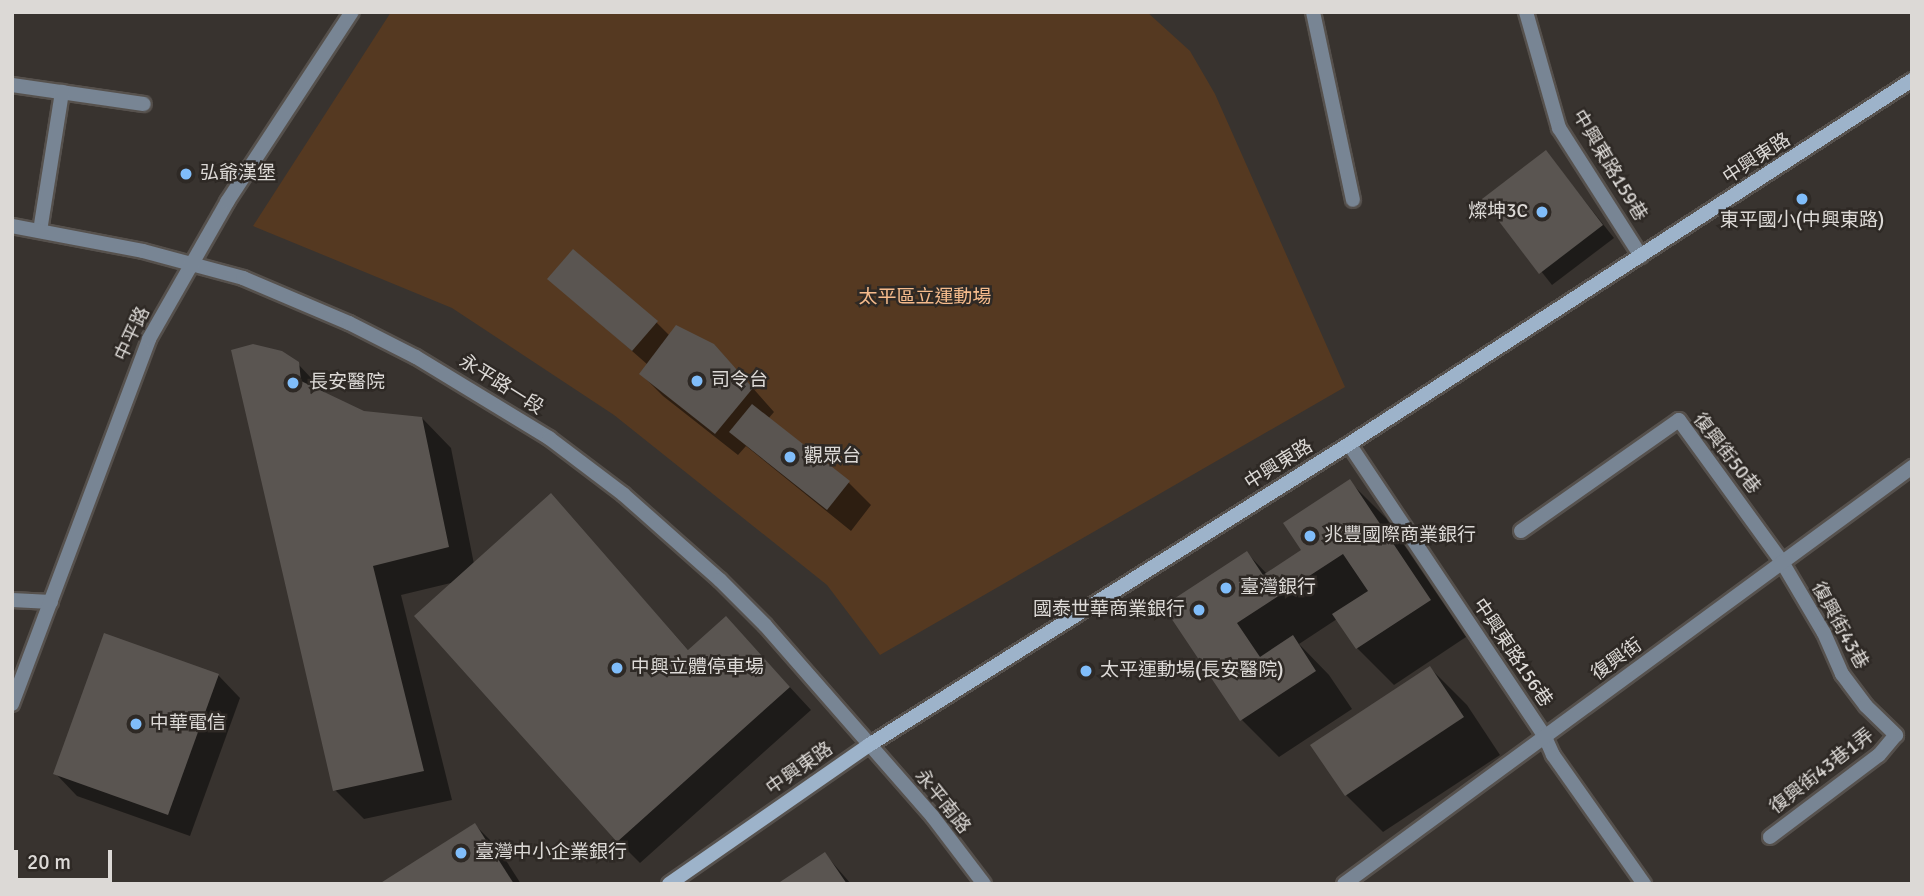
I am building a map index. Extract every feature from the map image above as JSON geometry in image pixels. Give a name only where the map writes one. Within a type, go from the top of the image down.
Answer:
[{"type":"main road","name":"中興東路","points":[[670,884],[869,745],[1349,444],[1912,80]]},
{"type":"street","name":"中平路","points":[[12,704],[149,339],[227,202],[352,12]]},
{"type":"street","points":[[1313,12],[1353,200]]},
{"type":"street","name":"中興東路159巷","points":[[1526,12],[1559,128],[1642,256]]},
{"type":"street","points":[[12,85],[144,104]]},
{"type":"street","points":[[40,231],[62,92]]},
{"type":"street","name":"永平路一段","points":[[12,226],[191,263],[243,278],[349,323],[450,376],[549,438],[623,494],[720,580],[765,625],[869,745]]},
{"type":"street","name":"復興街50巷","points":[[1521,531],[1679,420],[1782,562]]},
{"type":"street","name":"中興東路156巷","points":[[1349,444],[1545,737],[1553,755],[1644,884]]},
{"type":"street","name":"復興街","points":[[1344,884],[1912,467]]},
{"type":"street","name":"復興街43巷","points":[[1782,562],[1824,633],[1842,674],[1866,706],[1896,735]]},
{"type":"street","points":[[12,600],[51,602]]},
{"type":"street","name":"復興街43巷1弄","points":[[1770,837],[1879,755],[1896,735]]},
{"type":"street","name":"永平南路","points":[[869,745],[933,817],[984,884]]},
{"type":"green space","name":"太平區立運動場","points":[[391,12],[1147,12],[1190,51],[1215,94],[1345,387],[880,655],[827,585],[614,415],[452,308],[253,226]]},
{"type":"building","name":"燦坤3C","points":[[1546,150],[1603,225],[1539,274],[1482,199]]},
{"type":"building","points":[[573,249],[658,321],[632,351],[547,279]]},
{"type":"building","name":"司令台","points":[[676,325],[714,344],[753,388],[715,434],[639,374]]},
{"type":"building","points":[[253,344],[282,351],[299,362],[301,381],[364,411],[422,417],[449,547],[373,566],[424,771],[333,791],[231,350]]},
{"type":"building","name":"觀眾台","points":[[752,404],[850,481],[827,510],[729,432]]},
{"type":"building","points":[[1350,479],[1431,600],[1356,649],[1332,614],[1368,591],[1343,554],[1237,623],[1260,657],[1293,635],[1316,671],[1240,721],[1163,606],[1247,551],[1263,575],[1301,550],[1283,523]]},
{"type":"building","name":"中興立體停車場","points":[[551,493],[688,650],[726,616],[790,687],[617,842],[414,616]]},
{"type":"building","name":"中華電信","points":[[104,633],[219,674],[168,815],[53,774]]},
{"type":"building","points":[[1430,666],[1464,717],[1345,796],[1310,745]]},
{"type":"building","name":"臺灣中小企業銀行","points":[[475,823],[514,884],[379,884]]},
{"type":"building","points":[[825,852],[847,884],[777,884]]},
{"type":"place","name":"弘爺漢堡","points":[[186,174]]},
{"type":"place","name":"東平國小(中興東路)","points":[[1802,199]]},
{"type":"place","name":"燦坤3C","points":[[1542,212]]},
{"type":"place","name":"司令台","points":[[697,381]]},
{"type":"place","name":"長安醫院","points":[[293,383]]},
{"type":"place","name":"觀眾台","points":[[790,457]]},
{"type":"place","name":"兆豐國際商業銀行","points":[[1310,536]]},
{"type":"place","name":"臺灣銀行","points":[[1226,588]]},
{"type":"place","name":"國泰世華商業銀行","points":[[1199,610]]},
{"type":"place","name":"中興立體停車場","points":[[617,668]]},
{"type":"place","name":"太平運動場(長安醫院)","points":[[1086,671]]},
{"type":"place","name":"中華電信","points":[[136,724]]},
{"type":"place","name":"臺灣中小企業銀行","points":[[461,853]]}]
